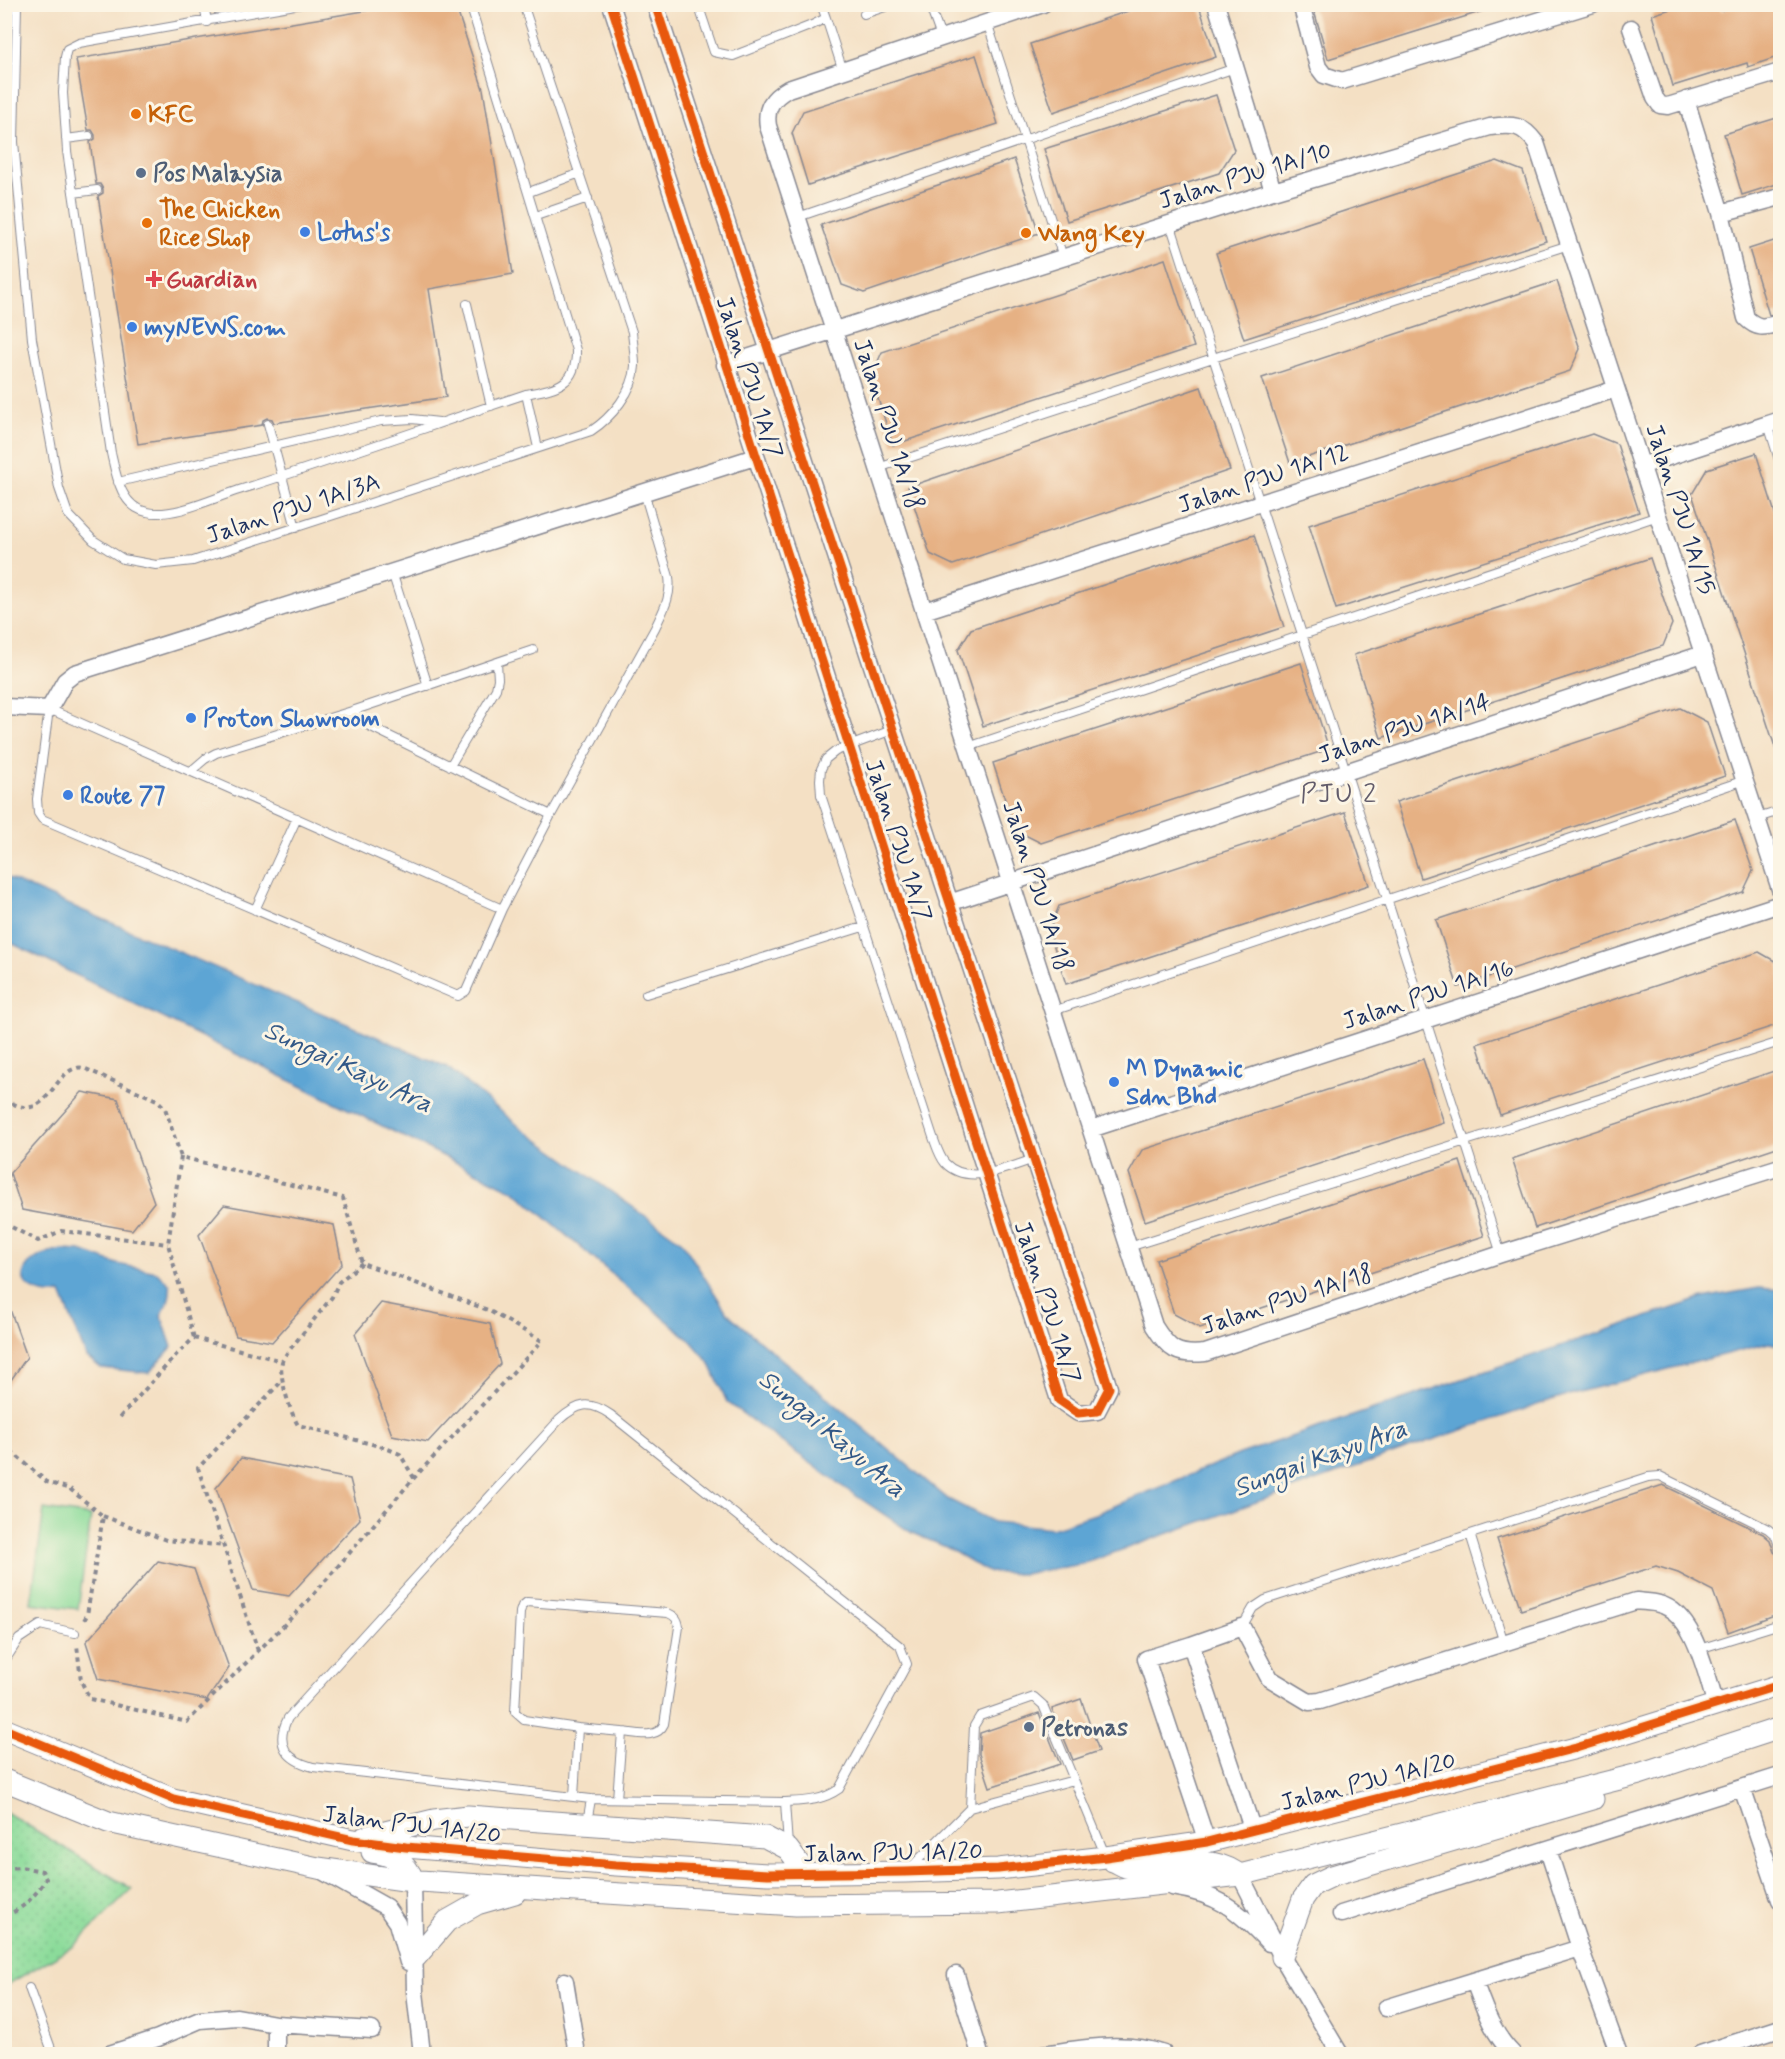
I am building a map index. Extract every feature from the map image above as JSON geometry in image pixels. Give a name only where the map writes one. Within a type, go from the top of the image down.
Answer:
[{"type":"street","name":"Jalan PJU 1A/7","points":[[611,4],[1059,1400],[1078,1413],[1097,1411],[1109,1388],[655,4]]},
{"type":"street","name":"Jalan PJU 1A/18","points":[[1043,4],[788,89],[778,95],[766,114],[1154,1326],[1165,1343],[1177,1351],[1190,1354],[1205,1353],[1501,1254],[1780,1167]]},
{"type":"street","points":[[1216,4],[1273,191]]},
{"type":"street","points":[[1300,4],[1318,67],[1324,75],[1342,81],[1549,11],[1593,4]]},
{"type":"street","points":[[1630,28],[1655,98],[1660,105],[1668,106],[1780,72]]},
{"type":"street","points":[[1686,100],[1721,213],[1746,318],[1753,325],[1764,327],[1780,323]]},
{"type":"street","name":"Jalan PJU 1A/10","points":[[725,364],[1273,191],[1490,127],[1518,126],[1536,143]]},
{"type":"street","name":"Jalan PJU 1A/15","points":[[1536,143],[1780,890]]},
{"type":"street","points":[[1721,213],[1780,196]]},
{"type":"street","name":"Jalan PJU 1A/12","points":[[924,611],[1616,389]]},
{"type":"street","points":[[1641,466],[1774,422]]},
{"type":"street","points":[[4,707],[49,709],[65,681],[75,673],[755,457]]},
{"type":"street","name":"Jalan PJU 1A/14","points":[[950,903],[1703,654]]},
{"type":"street","name":"Jalan PJU 1A/16","points":[[1091,1129],[1780,904]]},
{"type":"street","points":[[1207,1842],[1146,1659],[1242,1627],[1269,1678],[1310,1702],[1320,1701],[1636,1601],[1661,1604],[1682,1618],[1692,1633],[1716,1705]]},
{"type":"street","points":[[1191,1645],[1253,1831]]},
{"type":"street","name":"Jalan PJU 1A/20","points":[[4,1729],[173,1799],[353,1840],[406,1847],[616,1865],[768,1874],[905,1872],[998,1869],[1106,1857],[1207,1842],[1576,1748],[1780,1685]]},
{"type":"street","points":[[4,1780],[108,1822],[318,1868],[412,1880],[796,1905],[998,1904],[1240,1875],[1639,1774],[1780,1728]]},
{"type":"street","points":[[1282,1957],[1303,1899],[1313,1886],[1332,1876],[1599,1797],[1639,1774]]},
{"type":"street","points":[[1341,1914],[1780,1776]]},
{"type":"street","points":[[1742,1788],[1780,1900]]},
{"type":"street","points":[[353,1840],[434,1820],[468,1816],[765,1837],[788,1849],[806,1873]]},
{"type":"street","points":[[329,1836],[336,1846],[389,1855],[404,1866],[412,1880],[416,1992],[422,2055]]},
{"type":"street","points":[[1548,1850],[1580,1948],[1620,2055]]},
{"type":"street","points":[[1106,1857],[1126,1867],[1216,1863],[1226,1865],[1240,1875],[1282,1957],[1340,2055]]},
{"type":"street","points":[[318,1868],[386,1907],[401,1933],[416,1992]]},
{"type":"street","points":[[1152,1884],[1199,1893],[1233,1908],[1282,1957]]},
{"type":"street","points":[[416,1957],[447,1921],[477,1904],[527,1889]]},
{"type":"street","points":[[1386,2008],[1580,1948]]},
{"type":"street","points":[[956,1975],[980,2055]]},
{"type":"street","points":[[565,1981],[577,2055]]},
{"type":"street","points":[[1474,1981],[1489,2022],[1500,2041],[1513,2055]]},
{"type":"street","points":[[109,2055],[200,2020],[237,2017],[276,2024],[372,2030]]},
{"type":"street","points":[[276,2024],[276,2055]]},
{"type":"street","points":[[1700,2055],[1780,2028]]},
{"type":"street","points":[[1043,2055],[1141,2047],[1164,2055]]},
{"type":"lane","name":"Jalan PJU 1A/3A","points":[[17,4],[14,142],[32,339],[59,488],[68,514],[93,540],[123,559],[156,565],[193,561],[591,431],[604,422],[628,389],[635,367],[632,332],[523,4]]},
{"type":"lane","points":[[204,4],[207,22]]},
{"type":"lane","points":[[301,4],[79,43],[68,49],[65,57],[63,93],[66,139],[111,453],[118,482],[132,506],[147,512],[171,512],[281,477],[526,394],[558,387],[573,374],[577,362],[576,350],[470,4]]},
{"type":"lane","points":[[698,4],[714,52],[733,56],[826,18]]},
{"type":"lane","points":[[821,4],[843,71]]},
{"type":"lane","points":[[864,14],[894,4]]},
{"type":"lane","points":[[929,4],[941,38]]},
{"type":"lane","points":[[987,22],[1063,257]]},
{"type":"lane","points":[[798,218],[1235,68]]},
{"type":"lane","points":[[66,139],[89,136]]},
{"type":"lane","points":[[529,192],[580,173]]},
{"type":"lane","points":[[73,193],[97,190]]},
{"type":"lane","points":[[536,216],[588,198]]},
{"type":"lane","points":[[1170,223],[1501,1254]]},
{"type":"lane","points":[[878,468],[1569,245]]},
{"type":"lane","points":[[467,304],[491,406]]},
{"type":"lane","points":[[526,394],[538,448]]},
{"type":"lane","points":[[118,482],[381,420],[412,419],[442,423]]},
{"type":"lane","points":[[1774,422],[1780,463]]},
{"type":"lane","points":[[268,424],[296,528]]},
{"type":"lane","points":[[502,909],[49,709],[37,799],[38,813],[42,819],[458,996],[466,991],[502,909],[551,815],[655,628],[668,599],[669,577],[644,492]]},
{"type":"lane","points":[[968,747],[1658,516]]},
{"type":"lane","points":[[392,572],[428,686]]},
{"type":"lane","points":[[190,771],[216,753],[352,711],[533,650]]},
{"type":"lane","points":[[450,766],[496,689],[497,663]]},
{"type":"lane","points":[[352,711],[365,724],[551,815]]},
{"type":"lane","points":[[892,730],[848,745],[826,759],[821,769],[821,795],[863,927],[944,1162],[955,1170],[986,1174],[1034,1159]]},
{"type":"lane","points":[[1053,1011],[1745,780]]},
{"type":"lane","points":[[1757,818],[1780,811]]},
{"type":"lane","points":[[255,910],[297,818]]},
{"type":"lane","points":[[646,994],[863,927]]},
{"type":"lane","points":[[1129,1247],[1780,1042]]},
{"type":"lane","points":[[584,1404],[599,1407],[611,1415],[900,1647],[905,1654],[907,1664],[838,1789],[828,1797],[785,1802],[591,1798],[313,1767],[291,1759],[284,1745],[283,1736],[284,1725],[288,1718],[559,1420],[570,1410],[584,1404]]},
{"type":"lane","points":[[1242,1627],[1253,1608],[1265,1600],[1648,1477],[1660,1476],[1768,1529],[1776,1536],[1780,1550]]},
{"type":"lane","points":[[1470,1534],[1504,1643]]},
{"type":"lane","points":[[534,1600],[668,1613],[674,1615],[678,1620],[679,1627],[662,1729],[651,1734],[622,1732],[578,1728],[524,1719],[514,1712],[520,1612],[522,1606],[527,1602],[534,1600]]},
{"type":"lane","points":[[1699,1649],[1780,1624]]},
{"type":"lane","points":[[4,1662],[19,1639],[40,1625],[75,1633]]},
{"type":"lane","points":[[970,1808],[974,1726],[980,1716],[1034,1697],[1043,1705],[1106,1857]]},
{"type":"lane","points":[[574,1797],[578,1728]]},
{"type":"lane","points":[[618,1799],[622,1732]]},
{"type":"lane","points":[[905,1872],[970,1808],[1074,1780]]},
{"type":"lane","points":[[587,1826],[591,1798]]},
{"type":"lane","points":[[785,1802],[788,1849]]},
{"type":"lane","points":[[29,1988],[53,2055]]},
{"type":"path","points":[[4,1100],[23,1107],[33,1107],[40,1103],[68,1073],[77,1068],[86,1069],[162,1103],[181,1157],[168,1244],[194,1338]]},
{"type":"path","points":[[181,1157],[343,1198],[362,1263]]},
{"type":"path","points":[[4,1223],[38,1241],[61,1231],[168,1244]]},
{"type":"path","points":[[362,1263],[339,1282],[332,1297],[282,1361],[283,1381],[298,1425],[383,1447],[400,1454],[414,1478]]},
{"type":"path","points":[[102,1516],[87,1615],[75,1633],[81,1681],[90,1699],[187,1722],[308,1601],[414,1478],[542,1341],[488,1310],[362,1263]]},
{"type":"path","points":[[194,1338],[282,1361]]},
{"type":"path","points":[[120,1417],[194,1338]]},
{"type":"path","points":[[258,1651],[198,1468],[283,1381]]},
{"type":"path","points":[[4,1444],[47,1482],[70,1489],[102,1516],[166,1540],[225,1546]]},
{"type":"path","points":[[4,1868],[21,1867],[42,1871],[46,1879],[36,1894],[11,1914],[4,1916]]},
{"type":"green space","points":[[44,1509],[91,1516],[78,1609],[31,1603]]},
{"type":"green space","points":[[4,1811],[132,1889],[74,1946],[5,1986]]},
{"type":"water","name":"Sungai Kayu Ara","points":[[5,877],[447,1067],[520,1127],[682,1242],[726,1311],[736,1321],[948,1499],[994,1522],[1052,1528],[1095,1514],[1240,1454],[1703,1298],[1759,1288],[1780,1290],[1780,1345],[1769,1343],[1564,1396],[1420,1444],[1082,1564],[1023,1574],[988,1572],[946,1547],[912,1533],[846,1489],[727,1402],[709,1362],[691,1341],[514,1191],[5,940]]},
{"type":"water","points":[[63,1250],[81,1251],[117,1264],[157,1272],[170,1285],[168,1301],[161,1315],[172,1347],[149,1373],[101,1368],[86,1356],[61,1293],[43,1293],[28,1286],[23,1274],[27,1266],[45,1254]]},
{"type":"building","name":"Lotus's","points":[[406,4],[455,4],[483,89],[513,274],[429,289],[446,397],[274,423],[272,419],[267,418],[263,420],[262,425],[138,444],[98,196],[103,193],[103,189],[100,184],[96,184],[90,142],[95,139],[95,135],[92,130],[88,130],[76,59]]},
{"type":"building","points":[[1149,4],[1191,4],[1200,9],[1216,57],[1053,112],[1030,44]]},
{"type":"building","points":[[1312,4],[1492,4],[1493,8],[1328,59]]},
{"type":"building","points":[[1686,4],[1718,4],[1721,11],[1741,4],[1780,4],[1780,56],[1748,67],[1747,63],[1673,86],[1652,15]]},
{"type":"building","points":[[976,55],[998,124],[808,185],[792,133],[803,111]]},
{"type":"building","points":[[1216,95],[1234,150],[1219,173],[1067,221],[1044,149]]},
{"type":"building","points":[[1780,117],[1780,183],[1742,195],[1724,134]]},
{"type":"building","points":[[1014,159],[1039,233],[864,293],[842,285],[821,225]]},
{"type":"building","points":[[1497,161],[1523,171],[1546,241],[1244,339],[1216,253]]},
{"type":"building","points":[[1780,239],[1780,313],[1769,315],[1749,249]]},
{"type":"building","points":[[1165,259],[1194,347],[893,445],[871,377],[882,352]]},
{"type":"building","points":[[1557,281],[1580,349],[1570,371],[1290,463],[1262,378]]},
{"type":"building","points":[[1201,387],[1230,470],[953,565],[930,554],[908,487]]},
{"type":"building","points":[[1592,434],[1617,444],[1639,512],[1336,609],[1309,525]]},
{"type":"building","points":[[1756,453],[1780,529],[1780,752],[1777,753],[1692,494],[1707,469]]},
{"type":"building","points":[[1254,535],[1284,627],[983,726],[958,650],[971,629]]},
{"type":"building","points":[[1650,558],[1672,624],[1663,646],[1381,738],[1354,655]]},
{"type":"building","points":[[1301,663],[1329,749],[1041,843],[1015,830],[993,763]]},
{"type":"building","points":[[1680,708],[1707,722],[1725,776],[1421,878],[1396,802]]},
{"type":"building","points":[[1345,812],[1369,885],[1066,984],[1049,931],[1059,906]]},
{"type":"building","points":[[1735,820],[1753,871],[1743,892],[1458,987],[1436,920]]},
{"type":"building","points":[[1759,952],[1780,964],[1780,1024],[1500,1115],[1477,1044]]},
{"type":"building","points":[[1423,1059],[1444,1123],[1145,1221],[1129,1173],[1142,1150]]},
{"type":"building","points":[[1780,1069],[1780,1146],[1535,1228],[1512,1159]]},
{"type":"building","points":[[82,1092],[118,1099],[154,1202],[132,1230],[22,1210],[10,1173]]},
{"type":"building","points":[[1460,1161],[1484,1236],[1200,1328],[1174,1314],[1156,1260]]},
{"type":"building","points":[[224,1205],[334,1225],[342,1264],[272,1342],[236,1336],[199,1235]]},
{"type":"building","points":[[4,1301],[7,1301],[27,1357],[4,1390]]},
{"type":"building","points":[[381,1303],[490,1324],[500,1364],[428,1442],[392,1435],[355,1334]]},
{"type":"building","points":[[241,1458],[350,1479],[360,1519],[289,1596],[253,1590],[216,1488]]},
{"type":"building","points":[[1663,1485],[1763,1534],[1770,1540],[1780,1562],[1780,1613],[1728,1632],[1713,1591],[1678,1573],[1656,1566],[1521,1610],[1497,1539]]},
{"type":"building","points":[[158,1561],[194,1569],[229,1668],[207,1700],[98,1679],[86,1642]]},
{"type":"building","points":[[1081,1699],[1099,1751],[1073,1760],[1052,1709]]},
{"type":"building","points":[[1039,1713],[1060,1764],[990,1787],[979,1754],[980,1733]]},
{"type":"cycle path","points":[[611,4],[1059,1400],[1078,1413],[1097,1411],[1109,1388],[655,4]]},
{"type":"cycle path","points":[[4,1729],[173,1799],[353,1840],[406,1847],[616,1865],[768,1874],[905,1872],[998,1869],[1106,1857],[1207,1842],[1576,1748],[1780,1685]]},
{"type":"place","name":"KFC","points":[[136,114]]},
{"type":"place","name":"Pos Malaysia","points":[[141,173]]},
{"type":"place","name":"The Chicken Rice Shop","points":[[147,223]]},
{"type":"place","name":"Lotus's","points":[[305,232]]},
{"type":"place","name":"Wang Key","points":[[1026,233]]},
{"type":"place","name":"Guardian","points":[[154,279]]},
{"type":"place","name":"myNEWS.com","points":[[132,327]]},
{"type":"place","name":"Proton Showroom","points":[[191,718]]},
{"type":"place","name":"Route 77","points":[[68,795]]},
{"type":"place","name":"M Dynamic Sdn Bhd","points":[[1114,1082]]},
{"type":"place","name":"Petronas","points":[[1029,1727]]},
{"type":"district","name":"PJU 2","points":[[1339,793]]}]
